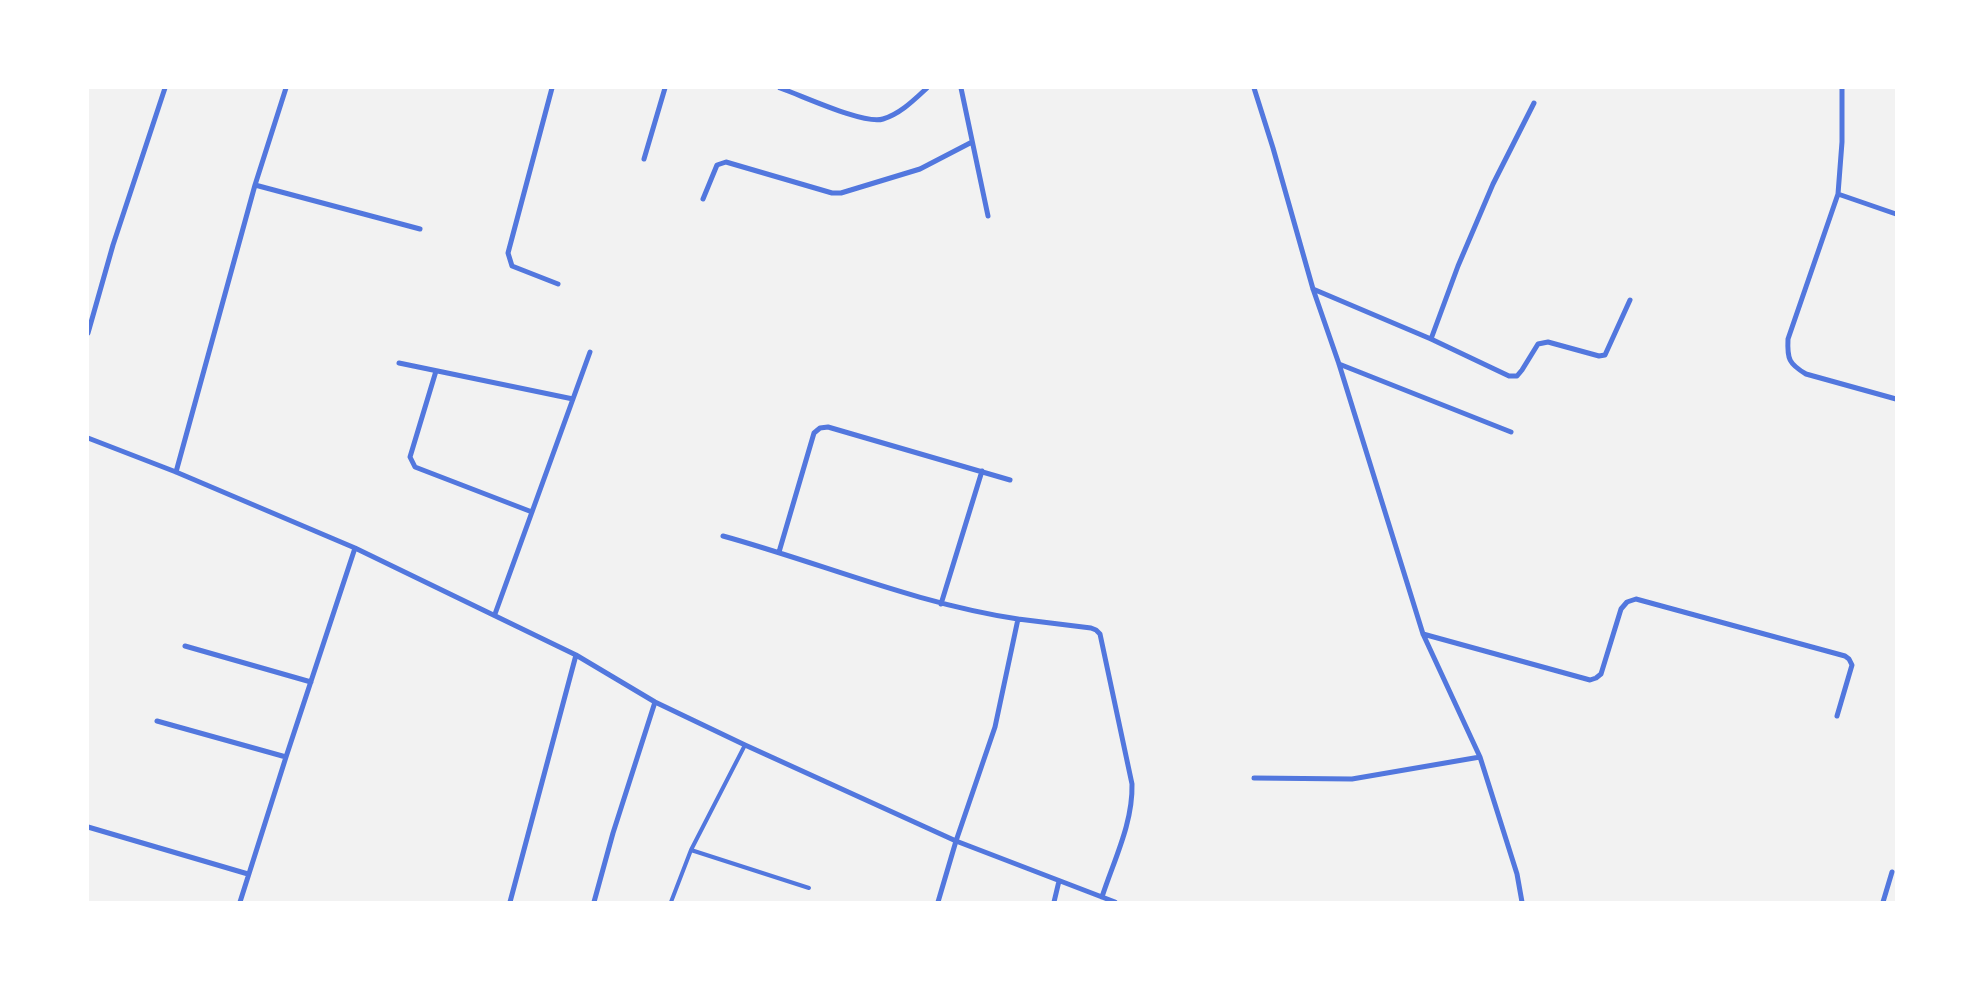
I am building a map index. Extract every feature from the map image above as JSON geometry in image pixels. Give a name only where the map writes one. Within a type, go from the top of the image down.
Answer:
[{"type":"street","points":[[88,333],[113,245],[165,88]]},
{"type":"street","points":[[176,472],[256,185],[286,88]]},
{"type":"street","points":[[552,88],[508,254],[512,266],[558,284]]},
{"type":"street","points":[[644,159],[665,88]]},
{"type":"street","points":[[780,88],[853,115],[873,120],[881,120],[896,113],[927,88]]},
{"type":"street","points":[[961,88],[988,216]]},
{"type":"street","points":[[1254,88],[1313,289],[1339,364],[1423,634],[1480,757],[1517,874],[1522,902]]},
{"type":"street","points":[[1842,88],[1842,142],[1838,194],[1788,339],[1787,355],[1794,368],[1806,374],[1896,399]]},
{"type":"street","points":[[1431,339],[1458,266],[1493,184],[1534,103]]},
{"type":"street","points":[[703,199],[717,164],[721,163],[726,162],[841,194],[920,169],[972,142]]},
{"type":"street","points":[[256,185],[420,229]]},
{"type":"street","points":[[1838,194],[1896,214]]},
{"type":"street","points":[[1313,289],[1431,339],[1509,376],[1516,376],[1522,370],[1538,344],[1542,342],[1599,356],[1605,355],[1630,300]]},
{"type":"street","points":[[495,614],[590,352]]},
{"type":"street","points":[[399,363],[573,399]]},
{"type":"street","points":[[1339,364],[1511,432]]},
{"type":"street","points":[[436,371],[410,457],[415,467],[532,512]]},
{"type":"street","points":[[779,552],[814,433],[820,428],[828,427],[1010,480]]},
{"type":"street","points":[[88,438],[176,472],[356,548],[576,655],[655,702],[745,746],[956,841],[1115,902]]},
{"type":"street","points":[[941,604],[982,471]]},
{"type":"street","points":[[723,536],[941,604],[978,613],[1096,630],[1100,634],[1132,784],[1129,820],[1102,897]]},
{"type":"street","points":[[240,902],[356,548]]},
{"type":"street","points":[[1423,634],[1590,680],[1601,674],[1621,609],[1626,602],[1636,599],[1845,656],[1852,665],[1837,716]]},
{"type":"street","points":[[938,902],[956,841],[995,727],[1018,619]]},
{"type":"street","points":[[185,646],[311,682]]},
{"type":"street","points":[[510,902],[576,655]]},
{"type":"street","points":[[594,902],[613,834],[655,702]]},
{"type":"street","points":[[157,721],[286,757]]},
{"type":"street","points":[[1254,778],[1352,779],[1480,757]]},
{"type":"street","points":[[88,827],[248,874]]},
{"type":"street","points":[[1883,902],[1892,872]]},
{"type":"street","points":[[1054,902],[1059,881]]},
{"type":"lane","points":[[671,902],[691,850],[745,746]]},
{"type":"lane","points":[[691,850],[809,888]]}]
